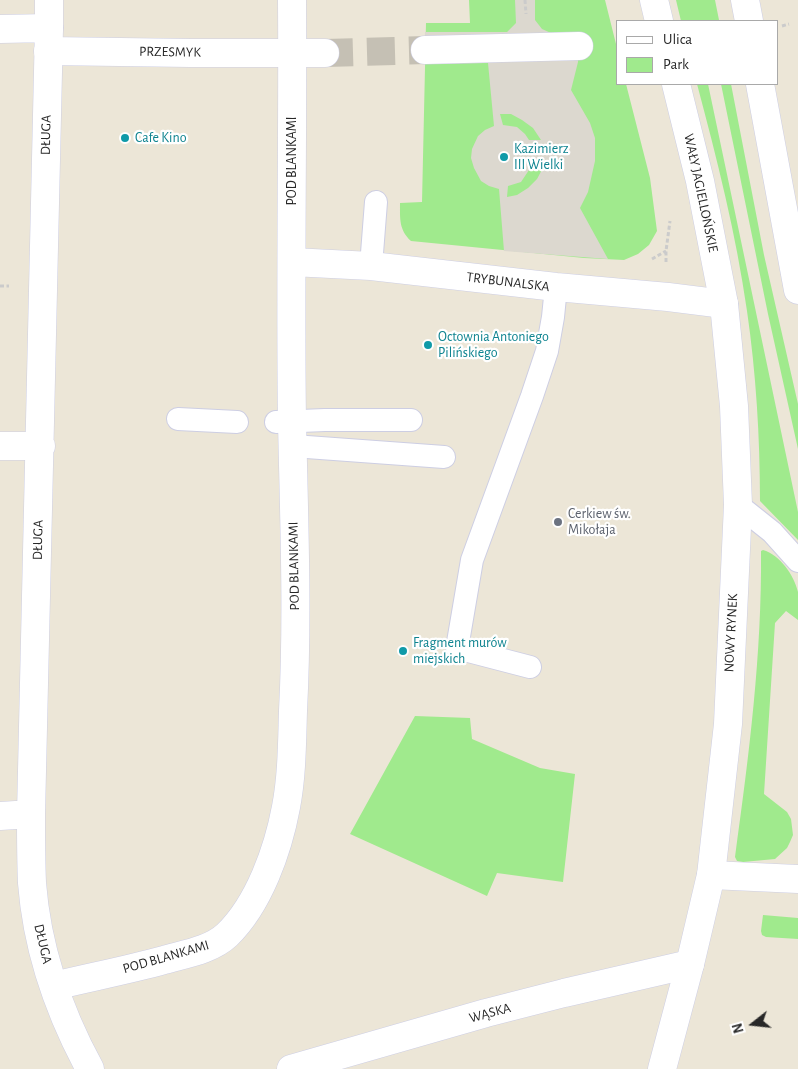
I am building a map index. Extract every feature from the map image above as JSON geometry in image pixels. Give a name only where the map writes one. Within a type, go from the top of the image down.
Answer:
[{"type":"street","name":"DŁUGA","points":[[49,0],[32,874],[35,905],[45,955],[54,986],[62,1011],[90,1069]]},
{"type":"street","name":"POD BLANKAMI","points":[[54,986],[138,967],[209,947],[225,937],[247,910],[269,866],[282,825],[290,783],[296,664],[287,430],[292,262],[292,0]]},
{"type":"street","points":[[654,0],[659,20]]},
{"type":"street","points":[[745,0],[749,20]]},
{"type":"street","name":"PRZESMYK","points":[[0,29],[48,40],[191,53],[326,53]]},
{"type":"street","points":[[425,50],[579,46]]},
{"type":"street","name":"WAŁY JAGIELLOŃSKIE","points":[[676,85],[700,181],[724,304]]},
{"type":"street","points":[[760,85],[798,290]]},
{"type":"street","name":"TRYBUNALSKA","points":[[292,262],[371,266],[556,287],[668,296],[724,304]]},
{"type":"street","name":"NOWY RYNEK","points":[[662,1069],[690,964],[711,874],[728,724],[738,505],[734,406],[724,304]]},
{"type":"street","points":[[0,446],[41,446]]},
{"type":"street","points":[[0,816],[32,814]]},
{"type":"street","points":[[711,874],[798,879]]},
{"type":"street","name":"WĄSKA","points":[[291,1069],[486,1013],[690,964]]},
{"type":"lane","points":[[371,266],[376,202]]},
{"type":"lane","points":[[530,668],[457,648],[472,560],[547,351],[556,287]]},
{"type":"lane","points":[[178,419],[236,422]]},
{"type":"lane","points":[[287,430],[410,420]]},
{"type":"lane","points":[[287,430],[444,457]]},
{"type":"lane","points":[[738,505],[772,532],[798,561]]},
{"type":"path","points":[[668,296],[666,251],[670,219]]},
{"type":"green space","points":[[469,0],[605,0],[616,44],[616,85],[626,85],[650,178],[657,231],[649,245],[638,254],[624,260],[584,258],[411,241],[404,233],[400,219],[400,203],[422,202],[426,23],[470,23]]},
{"type":"green space","points":[[676,0],[715,0],[719,20],[681,20]]},
{"type":"green space","points":[[697,85],[708,85],[798,512],[798,540],[760,501],[757,405],[747,311],[737,254],[712,140]]},
{"type":"green space","points":[[721,85],[731,85],[764,255],[798,404],[798,449]]},
{"type":"green space","points":[[763,550],[775,556],[785,566],[798,592],[798,620],[786,611],[775,623],[764,794],[787,812],[791,819],[793,835],[787,848],[775,859],[743,862],[737,861],[735,857],[754,705],[761,590],[761,551]]},
{"type":"green space","points":[[415,716],[470,718],[472,739],[540,768],[575,774],[563,882],[497,873],[487,896],[350,834]]},
{"type":"green space","points":[[763,915],[798,918],[798,939],[766,937],[762,935]]},
{"type":"shaded area","points":[[515,0],[535,0],[535,20],[542,29],[551,33],[579,34],[578,62],[571,90],[590,123],[595,138],[595,161],[588,192],[580,208],[608,259],[504,251],[499,189],[481,181],[471,158],[472,149],[478,136],[494,126],[488,63],[424,64],[425,32],[507,32],[516,23]],"holes":[[[500,114],[511,114],[522,120],[533,128],[541,140],[529,140],[517,127],[503,125]],[[544,166],[537,179],[528,188],[517,195],[507,197],[508,186],[521,182],[531,167]]]},
{"type":"tunnel","points":[[325,53],[425,50]]},
{"type":"place","name":"Cafe Kino","points":[[125,138]]},
{"type":"place","name":"Kazimierz III Wielki","points":[[504,157]]},
{"type":"place","name":"Octownia Antoniego Pilińskiego","points":[[428,345]]},
{"type":"place","name":"Cerkiew św. Mikołaja","points":[[558,522]]},
{"type":"place","name":"Fragment murów miejskich","points":[[403,651]]}]
